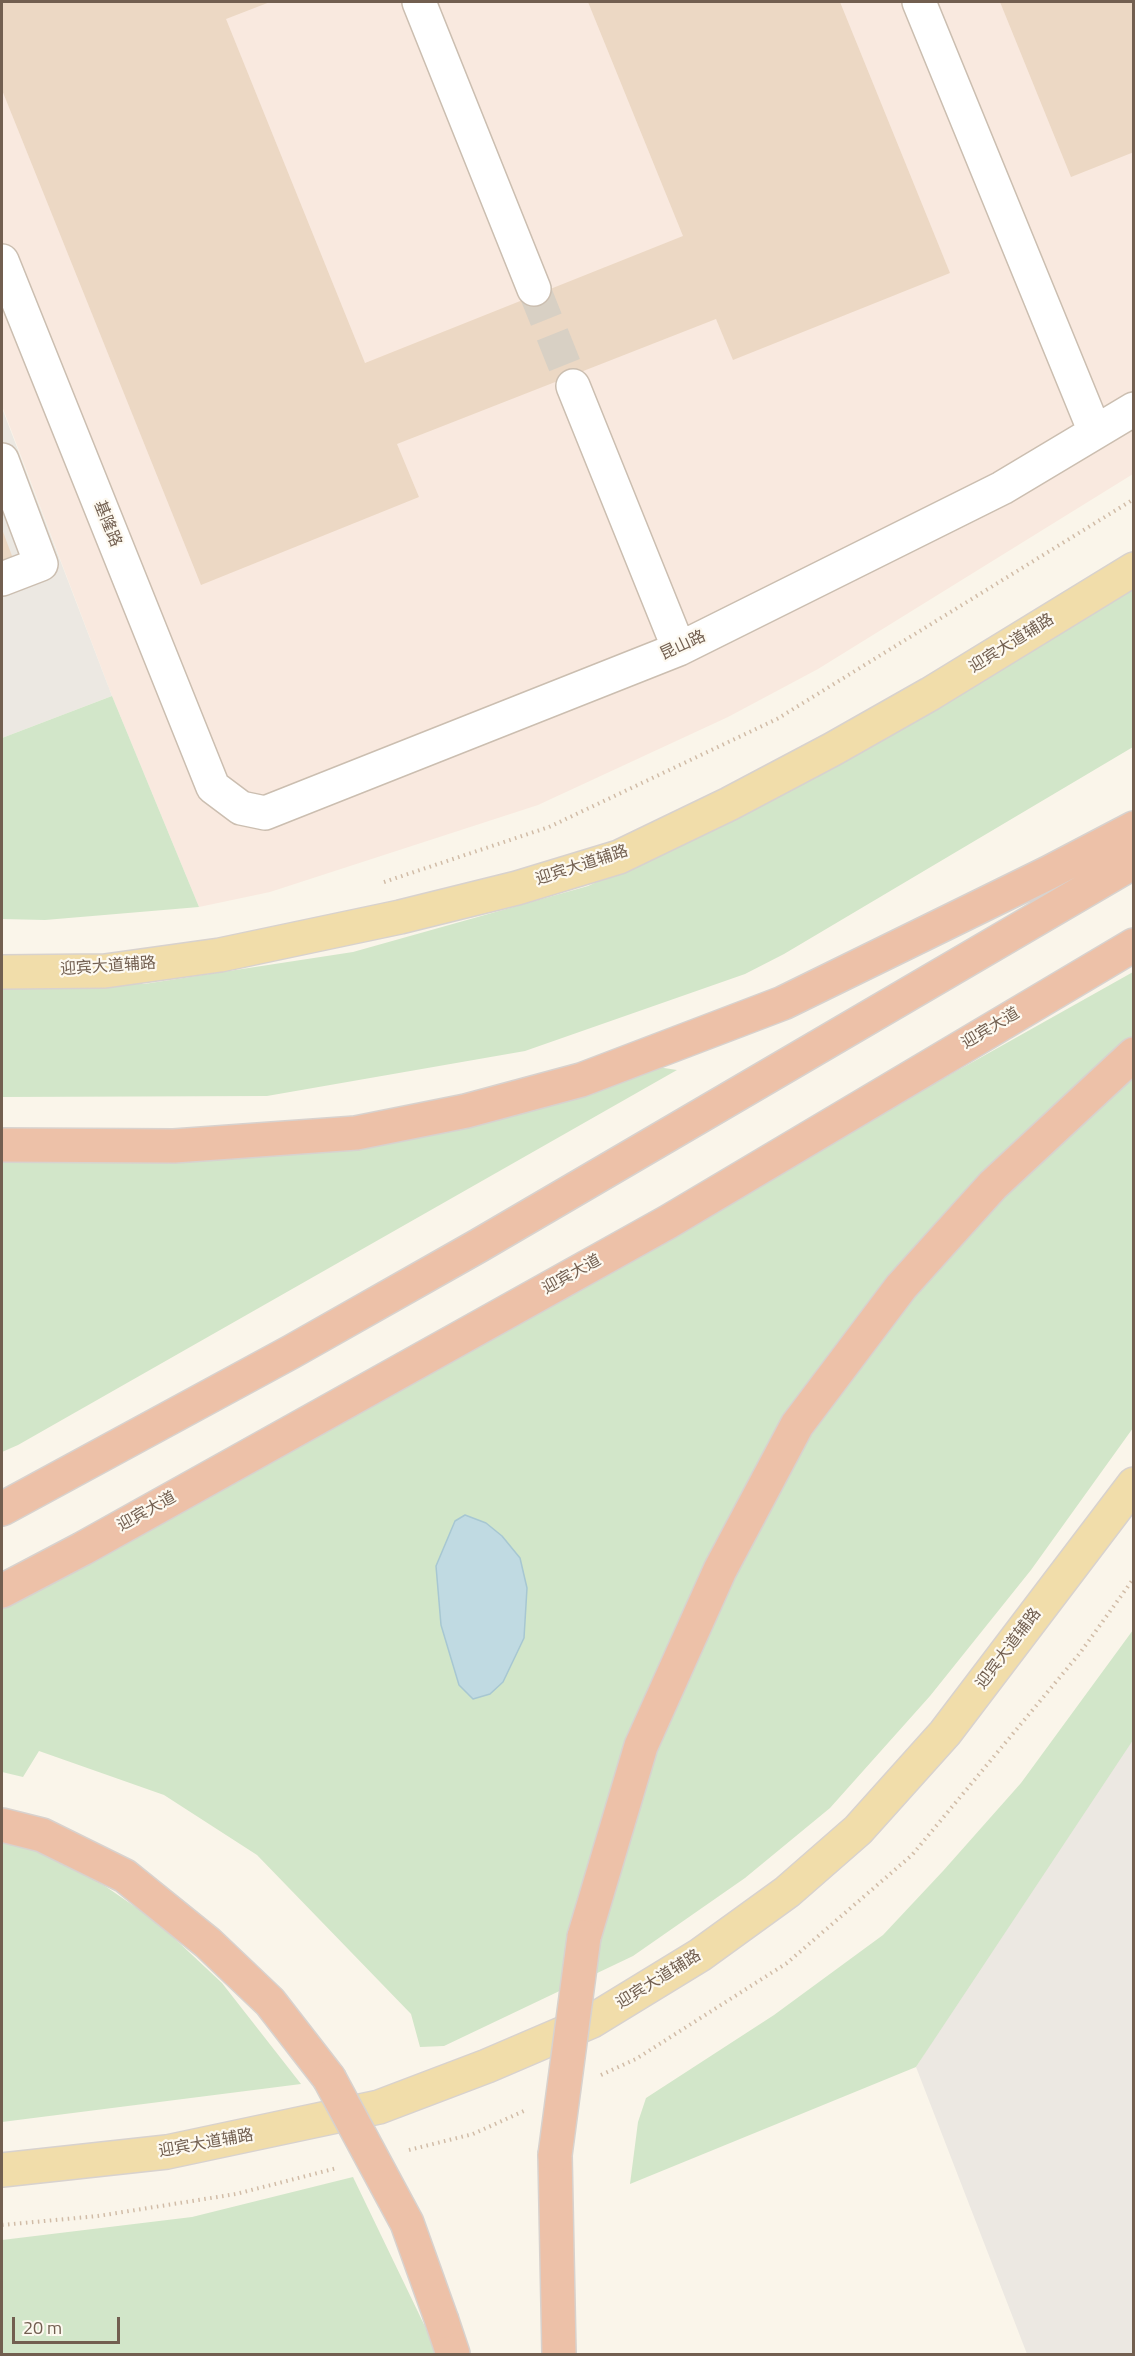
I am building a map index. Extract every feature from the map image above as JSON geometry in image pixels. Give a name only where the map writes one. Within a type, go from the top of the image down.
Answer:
[{"type":"highway","points":[[2,1145],[174,1146],[356,1133],[466,1111],[580,1080],[783,1003],[1048,873],[1134,828]]},
{"type":"highway","points":[[2,1509],[291,1352],[478,1246],[1134,862]]},
{"type":"highway","name":"迎宾大道","points":[[2,1591],[82,1549],[668,1222],[1134,945]]},
{"type":"highway","points":[[559,2355],[555,2155],[584,1937],[641,1746],[720,1570],[797,1425],[901,1287],[993,1185],[1134,1054]]},
{"type":"highway","points":[[2,1825],[42,1835],[125,1876],[208,1943],[270,2002],[328,2078],[407,2223],[453,2355]]},
{"type":"main road","name":"迎宾大道辅路","points":[[2,972],[105,971],[220,955],[400,917],[517,888],[619,856],[729,804],[833,749],[930,694],[1134,569]]},
{"type":"main road","name":"迎宾大道辅路","points":[[2,2170],[167,2152],[380,2107],[487,2066],[592,2021],[612,2009],[700,1955],[788,1892],[858,1830],[945,1733],[1134,1484]]},
{"type":"street","points":[[419,2],[534,289]]},
{"type":"street","points":[[919,2],[1095,432]]},
{"type":"street","name":"基隆路","points":[[2,261],[213,787]]},
{"type":"street","points":[[573,386],[679,649]]},
{"type":"street","name":"昆山路","points":[[213,787],[241,808],[265,813],[679,649],[1002,488],[1134,409]]},
{"type":"street","points":[[2,460],[41,564],[2,579]]},
{"type":"path","points":[[379,883],[549,827],[777,719],[1134,499]]},
{"type":"shaded area","points":[[2,2],[1133,2],[1133,474],[818,669],[728,717],[538,805],[270,892],[199,907],[112,696],[2,406]]},
{"type":"shaded area","points":[[2,408],[112,696],[2,738]]},
{"type":"shaded area","points":[[1133,1722],[1133,2354],[1027,2354],[916,2067]]},
{"type":"green space","points":[[1133,584],[1133,747],[784,954],[745,974],[525,1051],[267,1096],[2,1097],[2,984],[144,984],[353,952],[588,886],[709,830]]},
{"type":"green space","points":[[112,696],[199,907],[45,920],[2,919],[2,738]]},
{"type":"green space","points":[[1133,972],[1133,1428],[1031,1570],[930,1696],[830,1808],[745,1878],[633,1956],[444,2046],[420,2047],[411,2014],[257,1855],[164,1795],[39,1751],[23,1777],[2,1772],[2,1607]]},
{"type":"green space","points":[[651,1066],[677,1070],[2,1452],[2,1154],[317,1148]]},
{"type":"green space","points":[[1133,1630],[1133,1740],[916,2067],[630,2184],[638,2122],[646,2098],[774,2015],[883,1935],[1021,1783]]},
{"type":"green space","points":[[2,1842],[33,1847],[105,1886],[157,1922],[222,1983],[301,2084],[2,2122]]},
{"type":"green space","points":[[353,2177],[432,2341],[436,2354],[2,2354],[2,2240],[192,2217]]},
{"type":"water","points":[[465,1515],[486,1523],[502,1536],[520,1558],[527,1588],[524,1638],[503,1682],[490,1694],[473,1699],[459,1685],[441,1625],[436,1566],[455,1521]]},
{"type":"building","points":[[2,2],[270,2],[226,19],[365,363],[683,236],[588,2],[840,2],[950,273],[733,360],[716,319],[397,444],[419,497],[201,585],[2,90]]},
{"type":"building","points":[[1000,2],[1134,2],[1134,152],[1071,177]]},
{"type":"building","points":[[2,529],[15,564],[2,569]]},
{"type":"tunnel","points":[[534,289],[573,386]]}]
